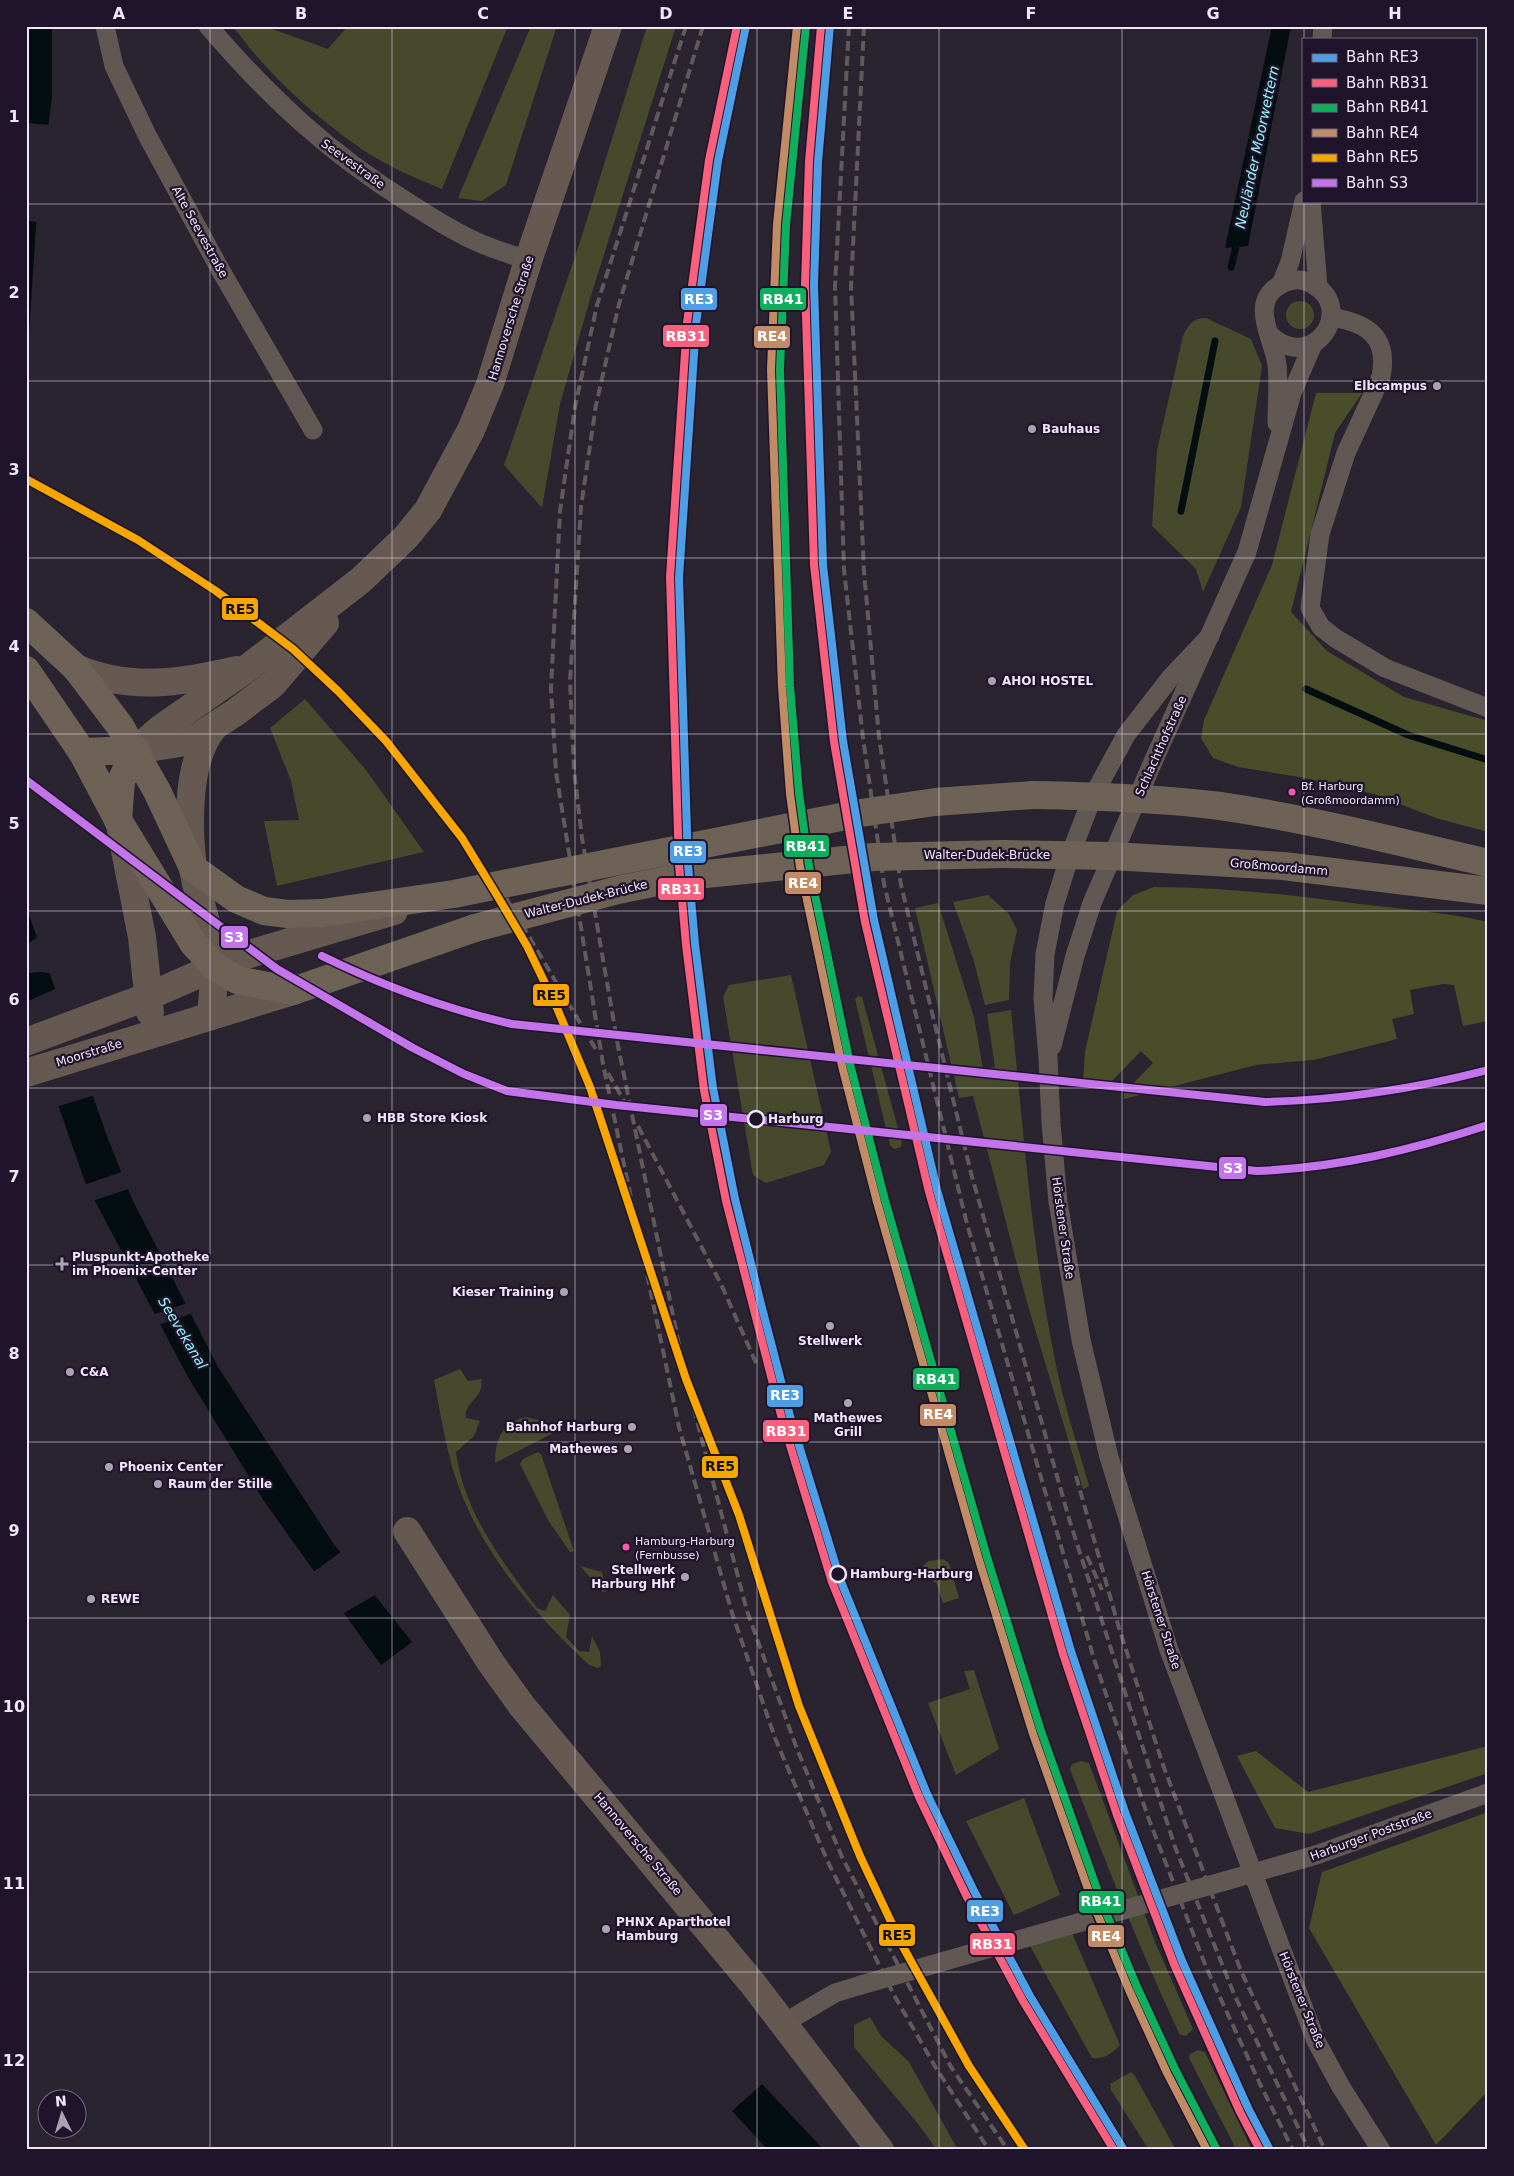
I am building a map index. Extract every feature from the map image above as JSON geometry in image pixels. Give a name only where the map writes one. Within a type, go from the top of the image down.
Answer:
[{"type":"main road","name":"Hannoversche Straße","points":[[214,727],[273,684],[362,580],[406,537],[428,510],[445,480],[472,430],[490,384],[528,261],[608,26]]},
{"type":"main road","name":"Hannoversche Straße","points":[[136,750],[160,729],[249,667],[362,580]]},
{"type":"main road","points":[[26,622],[76,668],[136,750],[193,868],[246,905],[264,911],[288,914],[322,913],[454,894],[861,814],[935,802],[1034,795],[1093,796],[1218,806],[1363,834],[1488,863]]},
{"type":"main road","points":[[76,668],[107,679],[133,683],[161,684],[196,679],[249,667]]},
{"type":"main road","points":[[26,670],[82,752],[118,820],[193,943],[214,966]]},
{"type":"main road","points":[[82,752],[136,750],[186,742],[214,727]]},
{"type":"main road","points":[[211,1016],[214,966],[193,868],[191,823],[195,768],[202,744],[214,727]]},
{"type":"main road","points":[[95,1015],[152,1034],[142,937],[118,820],[121,781],[136,750]]},
{"type":"main road","name":"Walter-Dudek-Brücke","points":[[152,1034],[293,991],[475,928],[618,890],[695,875],[874,857],[1003,854],[1070,855]]},
{"type":"main road","name":"Großmoordamm","points":[[1070,855],[1283,866],[1488,891]]},
{"type":"main road","points":[[26,1042],[149,996],[214,966],[266,948],[454,894]]},
{"type":"main road","name":"Walter-Dudek-Brücke","points":[[214,966],[244,982],[293,991]]},
{"type":"main road","name":"Moorstraße","points":[[28,1072],[152,1034]]},
{"type":"main road","name":"Hannoversche Straße","points":[[407,1531],[491,1663],[522,1706],[626,1829],[784,2023],[880,2150]]},
{"type":"street","name":"Alte Seevestraße","points":[[105,26],[114,66],[148,137],[221,272],[313,430]]},
{"type":"street","name":"Seevestraße","points":[[208,26],[248,72],[300,123],[371,179],[474,241],[528,261]]},
{"type":"street","name":"Schlachthofstraße","points":[[1277,444],[1277,367],[1270,334],[1263,318],[1265,302],[1274,288],[1281,284],[1290,262],[1304,202]]},
{"type":"street","points":[[1311,202],[1318,287]]},
{"type":"street","points":[[1281,284],[1300,280],[1318,287],[1328,300],[1331,317],[1353,322],[1369,329],[1381,346],[1383,366],[1381,377],[1346,453],[1320,534],[1310,608],[1321,627],[1335,638],[1385,668],[1488,708]]},
{"type":"street","name":"Schlachthofstraße","points":[[1112,856],[1247,552],[1259,517],[1277,444],[1295,386],[1313,344],[1326,333],[1331,317]]},
{"type":"street","points":[[1270,334],[1285,346],[1294,348],[1313,344]]},
{"type":"street","name":"Schlachthofstraße","points":[[1070,855],[1093,796],[1126,735],[1140,714],[1171,677],[1210,636]]},
{"type":"street","name":"Hörstener Straße","points":[[1070,855],[1055,903],[1045,954],[1043,999],[1051,1123],[1058,1202],[1081,1340],[1109,1457],[1169,1650],[1316,2041],[1340,2087],[1381,2150]]},
{"type":"street","name":"Hörstener Straße","points":[[1048,1058],[1075,956],[1092,904],[1112,856]]},
{"type":"street","name":"Harburger Poststraße","points":[[784,2023],[835,1993],[1316,1855],[1488,1793]]},
{"type":"green space","points":[[233,26],[264,26],[328,49],[348,26],[508,26],[442,189],[382,161],[363,150],[327,123],[276,78]]},
{"type":"green space","points":[[531,26],[557,26],[506,185],[482,201],[458,198]]},
{"type":"green space","points":[[647,26],[676,26],[590,299],[560,404],[542,508],[504,465],[579,245]]},
{"type":"green space","points":[[1300,301],[1310,305],[1314,315],[1310,325],[1300,329],[1290,325],[1286,315],[1290,305]]},
{"type":"green space","points":[[1206,318],[1251,339],[1262,366],[1241,507],[1203,592],[1196,569],[1152,526],[1157,450],[1183,336],[1192,323],[1198,319]]},
{"type":"green space","points":[[1316,393],[1362,393],[1335,433],[1291,612],[1327,651],[1404,697],[1488,721],[1488,832],[1436,818],[1374,794],[1305,778],[1238,767],[1213,758],[1201,738],[1204,720],[1272,565]]},
{"type":"green space","points":[[305,699],[366,770],[424,852],[277,886],[264,821],[299,820],[291,781],[270,728]]},
{"type":"green space","points":[[1154,887],[1205,888],[1283,895],[1440,913],[1488,922],[1488,1021],[1463,1026],[1454,985],[1443,984],[1410,990],[1414,1014],[1392,1019],[1397,1039],[1313,1060],[1256,1065],[1124,1099],[1124,1093],[1153,1063],[1141,1051],[1111,1082],[1103,1080],[1083,1081],[1085,1052],[1117,911],[1133,895]]},
{"type":"green space","points":[[988,895],[1009,914],[1017,930],[1010,963],[1009,1000],[985,1005],[973,958],[953,902]]},
{"type":"green space","points":[[938,903],[974,1017],[983,1069],[995,1067],[987,1014],[1011,1010],[1028,1183],[1039,1269],[1057,1371],[1089,1486],[1083,1489],[1026,1299],[973,1096],[959,1098],[915,908]]},
{"type":"green space","points":[[791,975],[831,1152],[824,1165],[766,1183],[753,1175],[723,997],[729,985]]},
{"type":"green space","points":[[858,996],[862,997],[902,1143],[901,1147],[894,1149],[890,1145],[855,999]]},
{"type":"green space","points":[[460,1369],[468,1381],[482,1379],[481,1390],[468,1407],[466,1414],[466,1418],[480,1421],[474,1436],[456,1452],[460,1474],[476,1515],[498,1554],[537,1608],[545,1611],[553,1595],[570,1615],[566,1637],[579,1651],[589,1652],[592,1636],[600,1652],[601,1666],[598,1668],[589,1665],[568,1645],[509,1578],[477,1528],[464,1501],[451,1462],[434,1380]]},
{"type":"green space","points":[[526,1417],[542,1421],[555,1432],[495,1463],[496,1447],[502,1433],[511,1423]]},
{"type":"green space","points":[[538,1452],[541,1454],[574,1551],[570,1552],[548,1520],[520,1464],[523,1459]]},
{"type":"green space","points":[[943,1559],[949,1563],[959,1598],[943,1603],[936,1582],[934,1583],[931,1573],[926,1574],[923,1566],[929,1561]]},
{"type":"green space","points":[[580,1566],[602,1572],[607,1591],[603,1592]]},
{"type":"green space","points":[[974,1670],[999,1749],[956,1775],[928,1703],[970,1689],[964,1671]]},
{"type":"green space","points":[[1488,1746],[1488,1773],[1309,1834],[1275,1828],[1237,1756],[1256,1751],[1308,1792]]},
{"type":"green space","points":[[1081,1761],[1089,1763],[1155,1942],[1193,2029],[1186,2036],[1180,2035],[1150,1969],[1070,1769],[1072,1764]]},
{"type":"green space","points":[[1024,1798],[1060,1895],[1014,1915],[966,1821]]},
{"type":"green space","points":[[1488,1812],[1488,2091],[1436,2145],[1309,1928],[1322,1872]]},
{"type":"green space","points":[[1072,1933],[1120,2045],[1111,2053],[1100,2058],[1092,2058],[1030,1946]]},
{"type":"green space","points":[[870,2017],[881,2036],[909,2062],[958,2150],[937,2150],[919,2125],[854,2047],[854,2025]]},
{"type":"green space","points":[[1198,2050],[1205,2052],[1252,2150],[1237,2150],[1235,2147],[1189,2058],[1190,2054]]},
{"type":"green space","points":[[1131,2072],[1176,2150],[1149,2150],[1111,2090],[1110,2084]]},
{"type":"water","points":[[26,26],[52,26],[52,97],[36,226],[26,381]]},
{"type":"water","points":[[1272,26],[1291,26],[1248,246],[1225,248]]},
{"type":"water","name":"Seevekanal","points":[[26,906],[108,1139],[132,1199],[218,1367],[333,1543],[412,1642],[381,1665],[264,1501],[188,1377],[85,1182],[26,1013]]},
{"type":"water","points":[[762,2084],[824,2150],[768,2150],[732,2111]]},
{"type":"pier","points":[[26,123],[51,125],[39,222],[26,221]]},
{"type":"pier","points":[[39,936],[52,974],[42,972],[26,973],[26,945]]},
{"type":"pier","points":[[57,988],[95,1095],[56,1107],[26,1021],[26,1002]]},
{"type":"pier","points":[[124,1171],[131,1188],[92,1201],[84,1185]]},
{"type":"pier","points":[[188,1303],[193,1313],[158,1325],[152,1315]]},
{"type":"pier","points":[[342,1551],[377,1594],[342,1614],[312,1573]]},
{"type":"waterway","name":"Neuländer Moorwettern","points":[[1231,267],[1238,238]]},
{"type":"waterway","name":"Neuländer Moorwettern","points":[[1181,511],[1215,341]]},
{"type":"waterway","name":"Neuländer Moorwettern","points":[[1306,689],[1408,735],[1488,760]]},
{"type":"railway","points":[[686,26],[597,305],[575,407],[560,511],[551,688],[556,772],[603,1064],[679,1427],[732,1613],[775,1738],[827,1860],[894,1995],[936,2068],[989,2150]]},
{"type":"railway","points":[[703,26],[619,304],[596,405],[581,507],[570,681],[574,770],[582,838],[618,1046],[686,1379],[747,1611],[797,1749],[842,1857],[951,2067],[1008,2150]]},
{"type":"railway","points":[[849,26],[835,286],[844,570],[863,738],[884,884],[967,1224],[1094,1659],[1148,1817],[1206,1967],[1293,2150]]},
{"type":"railway","points":[[864,26],[851,286],[864,572],[879,737],[901,885],[971,1173],[1070,1522],[1175,1847],[1234,1994],[1309,2150]]},
{"type":"railway","points":[[462,838],[505,896],[598,1053]]},
{"type":"railway","points":[[608,1073],[627,1106]]},
{"type":"railway","points":[[638,1126],[721,1284],[756,1363]]},
{"type":"railway","points":[[1076,1476],[1119,1628],[1163,1765],[1241,1971],[1325,2150]]},
{"type":"railway","points":[[1087,1556],[1102,1590]]},
{"type":"rail line","name":"RB31","points":[[737,26],[709,160],[687,323],[670,577],[679,865],[686,945],[704,1090],[726,1201],[782,1419],[832,1582],[919,1797],[966,1895],[1023,2001],[1114,2150]]},
{"type":"rail line","name":"RE3","points":[[746,26],[718,161],[696,324],[679,578],[688,864],[695,944],[713,1088],[735,1199],[761,1304],[790,1416],[840,1579],[927,1794],[974,1891],[1030,1996],[1124,2150]]},
{"type":"rail line","name":"RE4","points":[[797,26],[777,224],[771,370],[782,687],[790,794],[800,867],[842,1066],[877,1202],[979,1560],[1033,1734],[1094,1906],[1129,1990],[1167,2073],[1207,2150]]},
{"type":"rail line","name":"RB41","points":[[806,26],[786,225],[780,370],[790,686],[799,793],[809,866],[850,1064],[885,1200],[987,1557],[1041,1731],[1102,1903],[1137,1987],[1175,2069],[1217,2150]]},
{"type":"rail line","name":"RB31","points":[[821,26],[809,161],[805,285],[814,565],[834,742],[865,922],[929,1192],[1063,1654],[1117,1815],[1174,1964],[1240,2112],[1260,2150]]},
{"type":"rail line","name":"RE3","points":[[830,26],[818,162],[814,285],[823,565],[843,741],[874,920],[937,1190],[1071,1651],[1125,1812],[1182,1961],[1248,2108],[1270,2150]]},
{"type":"rail line","name":"RE5","points":[[26,479],[138,540],[216,591],[293,649],[338,691],[386,741],[462,838],[498,897],[527,946],[557,1008],[590,1087],[686,1379],[739,1515],[799,1706],[860,1856],[902,1945],[969,2066],[1025,2150]]},
{"type":"rail line","name":"S3","points":[[26,780],[277,969],[413,1048],[464,1074],[507,1091],[616,1105],[1257,1171],[1345,1162],[1403,1150],[1488,1125]]},
{"type":"rail line","name":"S3","points":[[322,956],[415,996],[512,1024],[1265,1102],[1321,1099],[1405,1088],[1488,1070]]},
{"type":"place","name":"Elbcampus","points":[[1437,386]]},
{"type":"place","name":"Bauhaus","points":[[1032,429]]},
{"type":"place","name":"AHOI HOSTEL","points":[[992,681]]},
{"type":"place","name":"Bf. Harburg (Großmoordamm)","points":[[1292,792]]},
{"type":"place","name":"HBB Store Kiosk","points":[[367,1118]]},
{"type":"place","name":"Harburg","points":[[756,1119]]},
{"type":"place","name":"Pluspunkt-Apotheke im Phoenix-Center","points":[[62,1264]]},
{"type":"place","name":"Kieser Training","points":[[564,1292]]},
{"type":"place","name":"Stellwerk","points":[[830,1326]]},
{"type":"place","name":"C&A","points":[[70,1372]]},
{"type":"place","name":"Mathewes Grill","points":[[848,1403]]},
{"type":"place","name":"Bahnhof Harburg","points":[[632,1427]]},
{"type":"place","name":"Mathewes","points":[[628,1449]]},
{"type":"place","name":"Phoenix Center","points":[[109,1467]]},
{"type":"place","name":"Raum der Stille","points":[[158,1484]]},
{"type":"place","name":"Hamburg-Harburg (Fernbusse)","points":[[626,1547]]},
{"type":"place","name":"Hamburg-Harburg","points":[[838,1574]]},
{"type":"place","name":"Stellwerk Harburg Hhf","points":[[685,1577]]},
{"type":"place","name":"REWE","points":[[91,1599]]},
{"type":"place","name":"PHNX Aparthotel Hamburg","points":[[606,1929]]}]
